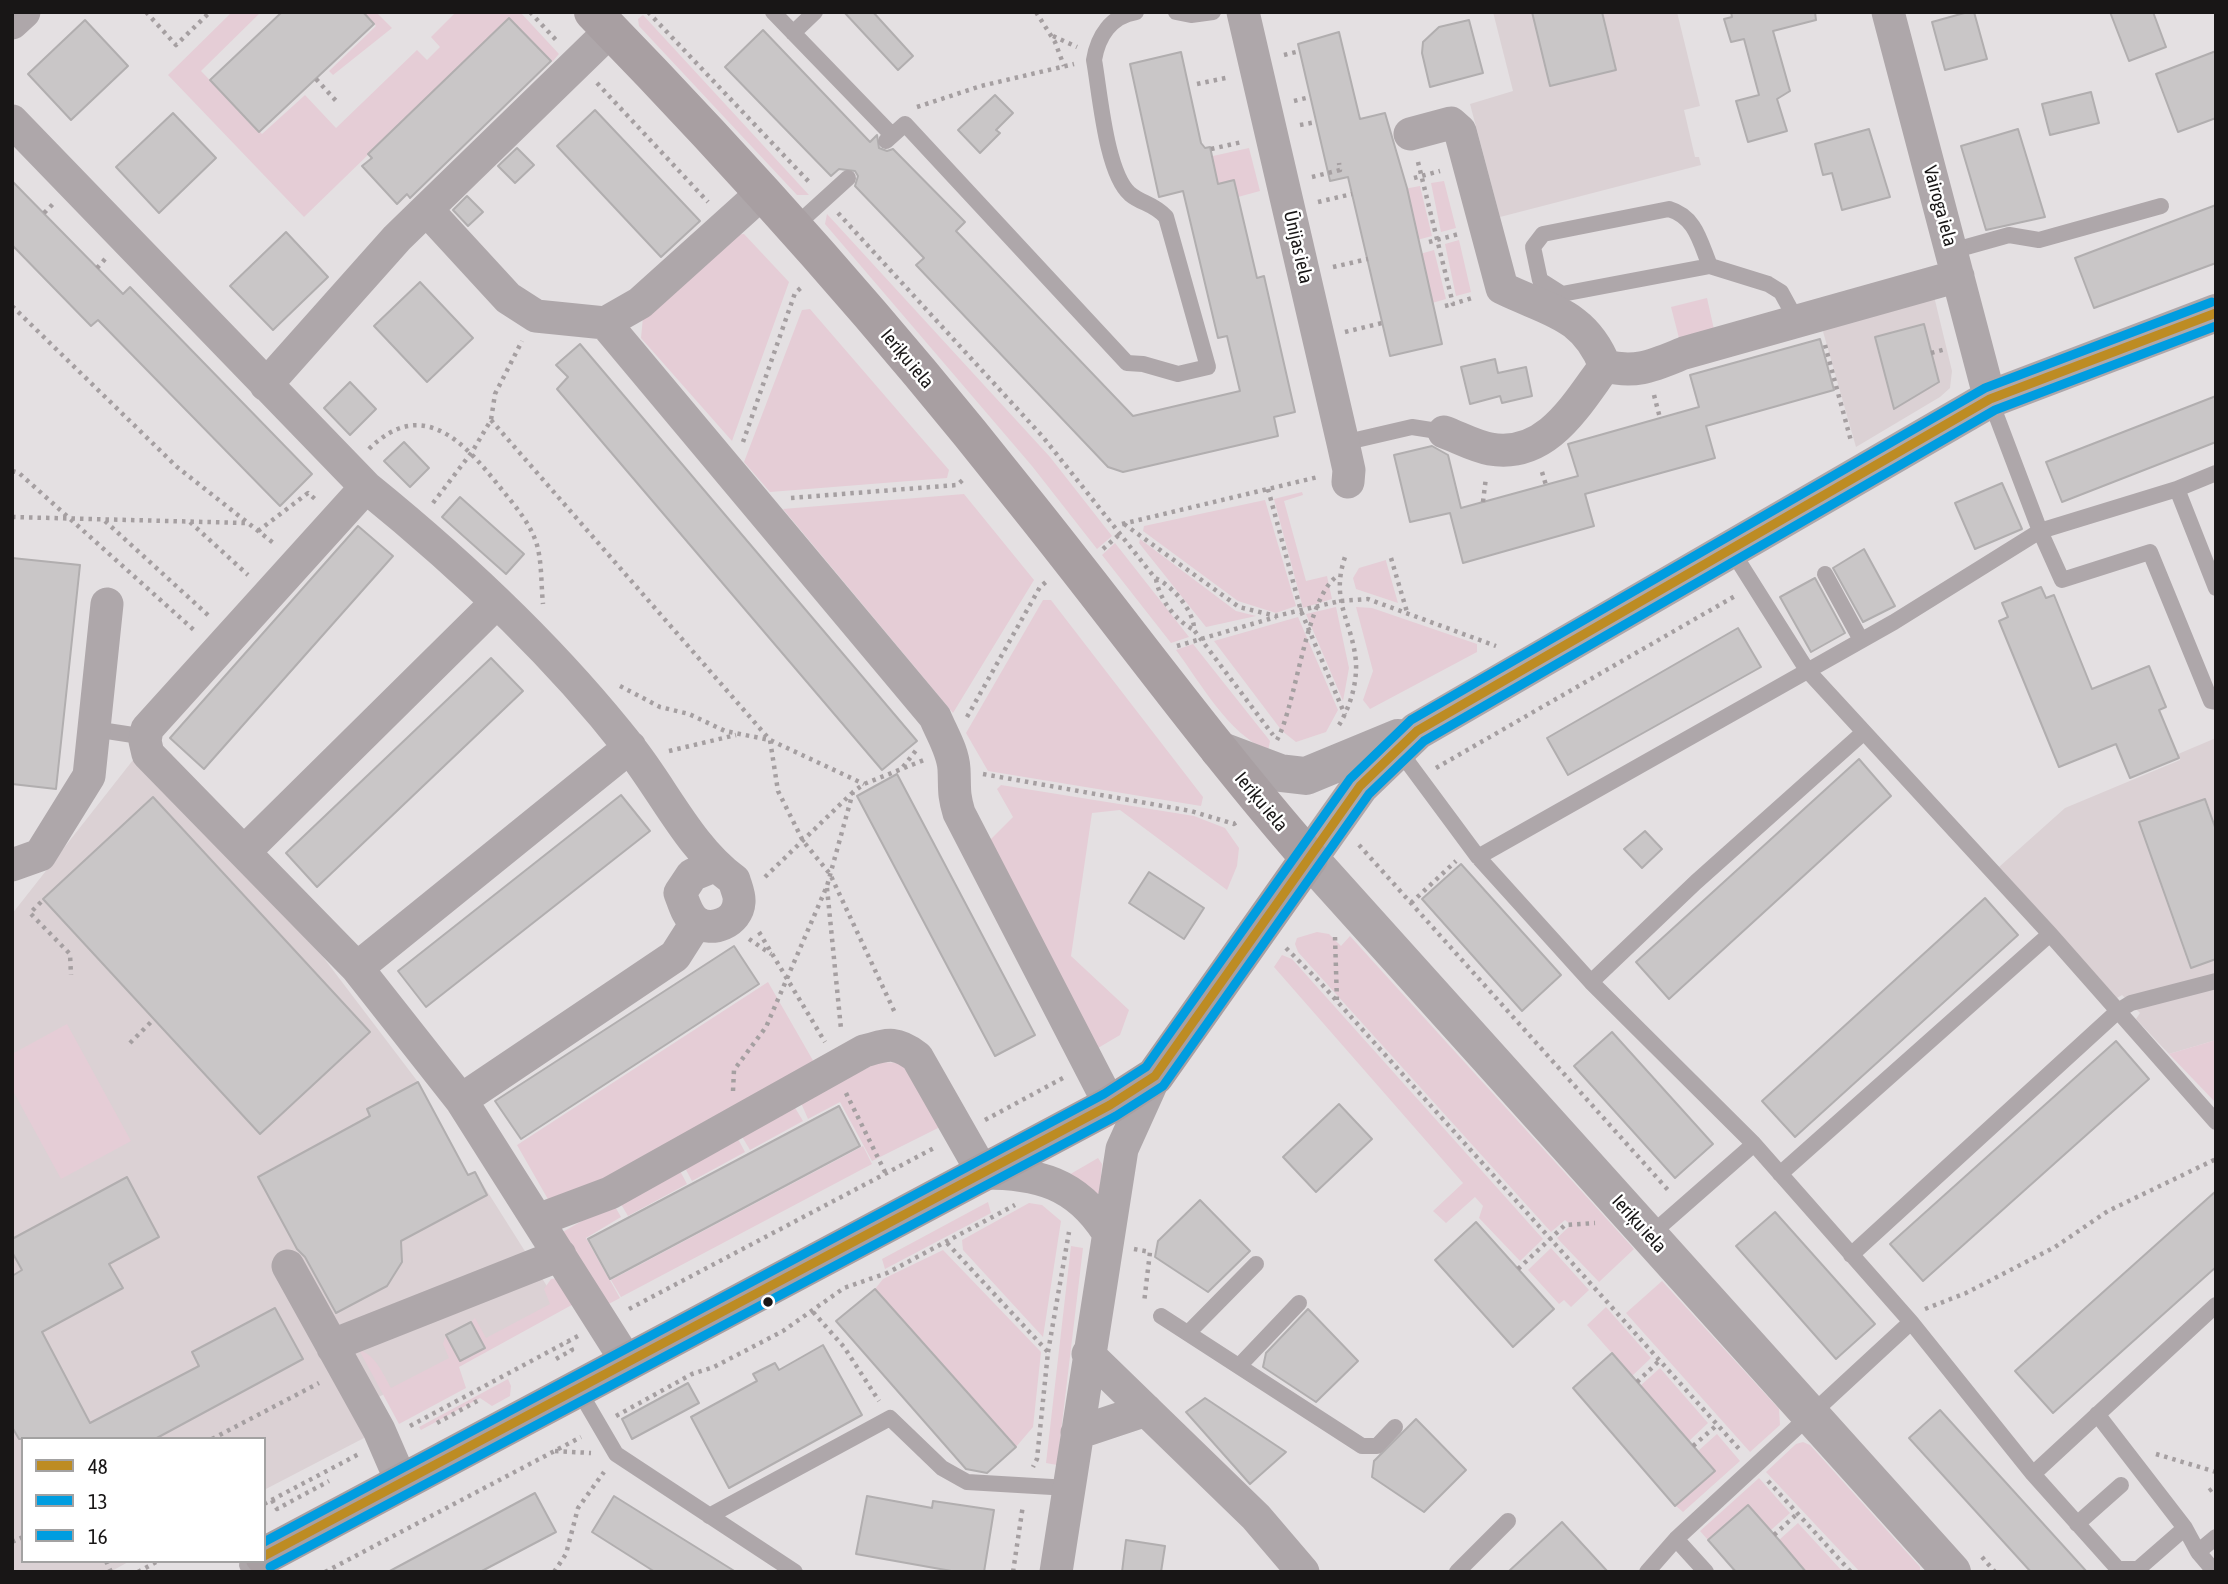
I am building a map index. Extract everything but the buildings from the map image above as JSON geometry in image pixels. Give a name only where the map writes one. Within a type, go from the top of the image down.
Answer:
[{"type":"main road","name":"Ieriķu iela","points":[[607,20],[907,357],[1009,481],[1219,750],[1308,858]]},
{"type":"main road","points":[[266,1556],[1110,1105],[1155,1076],[1308,858]]},
{"type":"street","points":[[12,23],[24,12]]},
{"type":"street","name":"Ūnijas iela","points":[[1242,12],[1349,470],[1333,480]]},
{"type":"street","name":"Vairoga iela","points":[[1888,12],[1990,399]]},
{"type":"street","points":[[267,385],[397,238],[577,62],[607,20]]},
{"type":"street","points":[[12,121],[357,478],[415,527],[548,654],[575,684],[634,753],[714,866],[734,880],[739,902],[736,913],[725,923],[712,927],[696,923],[686,910],[680,893],[692,874],[714,866]]},
{"type":"street","points":[[1410,134],[1451,122],[1460,131],[1502,288],[1578,323],[1596,344],[1605,366]]},
{"type":"street","points":[[426,210],[508,298],[536,316],[605,323],[640,303],[761,194]]},
{"type":"street","points":[[1605,366],[1626,371],[1646,368],[1684,353],[1808,320],[1955,263]]},
{"type":"street","points":[[1308,858],[1360,786],[1411,752],[1742,564],[1990,399],[2216,313]]},
{"type":"street","points":[[605,323],[761,513],[935,717],[951,756],[952,789],[959,813],[1110,1105]]},
{"type":"street","points":[[1444,432],[1490,449],[1517,449],[1535,445],[1566,420],[1605,366]]},
{"type":"street","points":[[357,478],[337,519],[268,594],[215,635],[147,729],[148,754],[357,968],[461,1100],[627,1362]]},
{"type":"street","points":[[12,865],[40,855],[89,776],[107,604]]},
{"type":"street","points":[[244,852],[495,604]]},
{"type":"street","points":[[1219,750],[1280,773],[1306,776],[1411,752]]},
{"type":"street","points":[[357,968],[634,753]]},
{"type":"street","name":"Ieriķu iela","points":[[1308,858],[1952,1572]]},
{"type":"street","points":[[461,1100],[675,956],[696,923]]},
{"type":"street","points":[[538,1220],[610,1193],[864,1051],[888,1044],[903,1046],[917,1057],[983,1173],[1031,1174],[1052,1182],[1086,1203],[1116,1240]]},
{"type":"street","points":[[1056,1572],[1088,1354],[1116,1240],[1122,1149],[1155,1076]]},
{"type":"street","points":[[338,1358],[348,1339],[559,1255]]},
{"type":"street","points":[[288,1266],[379,1430],[402,1483]]},
{"type":"street","points":[[1088,1354],[1256,1517],[1303,1572]]},
{"type":"street","points":[[1077,1433],[1146,1410]]},
{"type":"lane","points":[[773,12],[889,138],[905,124],[1127,363],[1143,364],[1178,374],[1208,367],[1166,217],[1155,205],[1131,195],[1116,176],[1094,60],[1097,44],[1107,28],[1122,14],[1136,12]]},
{"type":"lane","points":[[793,33],[815,12]]},
{"type":"lane","points":[[1176,12],[1191,15],[1213,12]]},
{"type":"lane","points":[[793,228],[848,178]]},
{"type":"lane","points":[[1955,263],[2009,235],[2039,240],[2161,206]]},
{"type":"lane","points":[[1710,266],[1692,221],[1683,213],[1669,209],[1543,234],[1532,247],[1540,280],[1562,294],[1710,266],[1768,284],[1781,292],[1808,320]]},
{"type":"lane","points":[[1990,399],[2040,531],[2062,580],[2150,552],[2211,701],[2216,702]]},
{"type":"lane","points":[[1343,443],[1412,427],[1444,432]]},
{"type":"lane","points":[[1474,852],[1861,640],[2040,531],[2177,489],[2216,473]]},
{"type":"lane","points":[[2177,489],[2208,547],[2216,588]]},
{"type":"lane","points":[[1742,564],[1807,670],[2050,934],[2216,1122]]},
{"type":"lane","points":[[1825,575],[1861,640]]},
{"type":"lane","points":[[94,729],[146,737]]},
{"type":"lane","points":[[1591,982],[1696,881],[1864,732]]},
{"type":"lane","points":[[1411,752],[1474,852],[1591,982],[1754,1144],[1911,1322],[2033,1474],[2118,1569],[2138,1569],[2185,1528]]},
{"type":"lane","points":[[1780,1174],[2050,934]]},
{"type":"lane","points":[[1851,1255],[2118,1011],[2131,1003],[2216,981]]},
{"type":"lane","points":[[1650,1236],[1754,1144]]},
{"type":"lane","points":[[1189,1332],[1256,1264]]},
{"type":"lane","points":[[1240,1365],[1299,1303]]},
{"type":"lane","points":[[2033,1474],[2216,1305]]},
{"type":"lane","points":[[1161,1316],[1362,1446],[1377,1446],[1395,1427]]},
{"type":"lane","points":[[1647,1572],[1676,1539],[1911,1322]]},
{"type":"lane","points":[[578,1390],[616,1454],[795,1572]]},
{"type":"lane","points":[[2097,1414],[2185,1528],[2198,1552],[2215,1572]]},
{"type":"lane","points":[[709,1516],[890,1418],[942,1468],[967,1482],[1069,1488]]},
{"type":"lane","points":[[2077,1524],[2121,1485]]},
{"type":"lane","points":[[1457,1572],[1508,1521]]},
{"type":"lane","points":[[2198,1552],[2216,1537]]},
{"type":"lane","points":[[1676,1539],[1706,1572]]},
{"type":"path","points":[[146,12],[176,45],[210,12]]},
{"type":"path","points":[[530,12],[719,213],[733,221]]},
{"type":"path","points":[[648,12],[825,199],[1043,437],[1115,525],[1155,578],[1158,591],[1183,624],[1194,629],[1281,747]]},
{"type":"path","points":[[913,109],[981,86],[1064,66],[1055,42],[1036,12]]},
{"type":"path","points":[[1289,54],[1300,51]]},
{"type":"path","points":[[1197,84],[1238,75]]},
{"type":"path","points":[[316,79],[338,103]]},
{"type":"path","points":[[1304,124],[1315,122]]},
{"type":"path","points":[[1410,134],[1453,304]]},
{"type":"path","points":[[1211,149],[1253,139]]},
{"type":"path","points":[[1328,173],[1340,170],[1339,163]]},
{"type":"path","points":[[1307,205],[1352,194]]},
{"type":"path","points":[[1322,270],[1368,259]]},
{"type":"path","points":[[723,467],[738,455],[795,293],[802,287]]},
{"type":"path","points":[[1445,306],[1502,288]]},
{"type":"path","points":[[12,306],[177,467],[297,562]]},
{"type":"path","points":[[415,527],[472,452],[491,420],[495,394],[536,316]]},
{"type":"path","points":[[1808,320],[1852,443]]},
{"type":"path","points":[[1338,334],[1382,323]]},
{"type":"path","points":[[1931,353],[1954,347]]},
{"type":"path","points":[[491,420],[770,740],[778,791],[803,841],[830,874],[898,1019],[903,1046]]},
{"type":"path","points":[[357,478],[378,440],[414,424],[442,430],[472,452],[527,522],[537,547],[548,654]]},
{"type":"path","points":[[12,471],[19,472],[71,519],[215,635]]},
{"type":"path","points":[[761,513],[776,499],[957,485],[966,477]]},
{"type":"path","points":[[1115,525],[1268,489],[1333,480]]},
{"type":"path","points":[[1268,489],[1301,611],[1345,715]]},
{"type":"path","points":[[258,531],[308,493],[337,519]]},
{"type":"path","points":[[12,517],[247,523]]},
{"type":"path","points":[[104,520],[215,635]]},
{"type":"path","points":[[189,522],[268,594]]},
{"type":"path","points":[[1124,524],[1240,607],[1276,617]]},
{"type":"path","points":[[1100,552],[1121,533]]},
{"type":"path","points":[[1334,735],[1351,705],[1356,662],[1340,601],[1339,575],[1346,554]]},
{"type":"path","points":[[1391,558],[1407,613]]},
{"type":"path","points":[[1411,752],[1736,596],[1742,564]]},
{"type":"path","points":[[1277,741],[1317,607],[1328,581],[1339,575]]},
{"type":"path","points":[[1155,578],[1165,582],[1195,620],[1194,629]]},
{"type":"path","points":[[1047,581],[1040,587],[961,728],[951,756],[1191,811],[1234,824]]},
{"type":"path","points":[[1174,647],[1340,601],[1368,599],[1500,648]]},
{"type":"path","points":[[575,684],[598,674],[660,707],[689,714],[724,731],[770,740],[864,784]]},
{"type":"path","points":[[634,753],[740,734]]},
{"type":"path","points":[[839,1066],[739,902],[853,792],[864,784],[903,768]]},
{"type":"path","points":[[733,1125],[734,1070],[766,1027],[788,980],[827,886],[853,792]]},
{"type":"path","points":[[1358,844],[1670,1191],[1678,1211]]},
{"type":"path","points":[[1410,904],[1474,852]]},
{"type":"path","points":[[827,886],[841,1027],[839,1066],[848,1104],[886,1174]]},
{"type":"path","points":[[41,902],[30,913],[70,954],[71,975]]},
{"type":"path","points":[[1334,929],[1337,1002]]},
{"type":"path","points":[[1283,945],[1551,1238],[1745,1456]]},
{"type":"path","points":[[131,1043],[154,1019]]},
{"type":"path","points":[[266,1503],[1088,1065]]},
{"type":"path","points":[[1911,1322],[1925,1309],[1966,1293],[2055,1247],[2108,1211],[2216,1159]]},
{"type":"path","points":[[325,1572],[601,1426],[692,1374],[715,1367],[813,1312],[844,1288],[887,1273],[1017,1204]]},
{"type":"path","points":[[1013,1572],[1026,1484],[1037,1459],[1048,1352],[1069,1225]]},
{"type":"path","points":[[1518,1269],[1565,1225]]},
{"type":"path","points":[[1116,1240],[1150,1252],[1143,1309]]},
{"type":"path","points":[[947,1243],[1048,1352]]},
{"type":"path","points":[[813,1312],[844,1348],[890,1418]]},
{"type":"path","points":[[556,1359],[572,1350],[568,1342]]},
{"type":"path","points":[[215,1437],[338,1358]]},
{"type":"path","points":[[1637,1382],[1660,1360]]},
{"type":"path","points":[[509,1373],[514,1382]]},
{"type":"path","points":[[432,1426],[479,1400]]},
{"type":"path","points":[[415,1423],[420,1432]]},
{"type":"path","points":[[1693,1446],[1717,1425]]},
{"type":"path","points":[[2120,1443],[2216,1472]]},
{"type":"path","points":[[554,1451],[616,1454]]},
{"type":"path","points":[[554,1572],[566,1554],[578,1508],[616,1454]]},
{"type":"path","points":[[1762,1475],[1851,1572]]},
{"type":"path","points":[[272,1500],[277,1508],[329,1481]]},
{"type":"path","points":[[2209,1491],[2216,1486]]},
{"type":"path","points":[[1774,1535],[1798,1513]]},
{"type":"path","points":[[138,1572],[154,1563]]},
{"type":"shaded area","points":[[232,12],[261,12],[201,71],[262,134],[305,95],[336,128],[417,50],[427,60],[440,47],[431,37],[456,12],[520,12],[559,54],[552,62],[509,18],[304,217],[168,75]]},
{"type":"shaded area","points":[[363,12],[376,12],[392,28],[333,75],[329,71],[376,26]]},
{"type":"shaded area","points":[[1493,12],[1677,12],[1700,106],[1684,110],[1695,157],[1699,157],[1701,165],[1500,217],[1470,104],[1513,91]]},
{"type":"shaded area","points":[[643,15],[809,195],[797,195],[639,26],[638,19]]},
{"type":"shaded area","points":[[1249,148],[1260,191],[1238,197],[1234,180],[1210,186],[1204,158]]},
{"type":"shaded area","points":[[1444,181],[1456,228],[1441,232],[1431,183]]},
{"type":"shaded area","points":[[1420,186],[1432,236],[1417,240],[1404,189]]},
{"type":"shaded area","points":[[827,214],[1050,457],[1112,536],[1097,549],[1032,466],[825,224]]},
{"type":"shaded area","points":[[744,234],[789,282],[732,441],[641,338],[643,317],[732,235]]},
{"type":"shaded area","points":[[1459,240],[1471,292],[1456,296],[1445,244]]},
{"type":"shaded area","points":[[1434,250],[1446,299],[1432,303],[1420,254]]},
{"type":"shaded area","points":[[1933,292],[1952,371],[1950,388],[1940,397],[1856,447],[1820,321]]},
{"type":"shaded area","points":[[1707,298],[1715,334],[1680,342],[1671,307]]},
{"type":"shaded area","points":[[810,309],[949,470],[947,478],[770,492],[744,462],[802,310]]},
{"type":"shaded area","points":[[1302,492],[1303,495],[1284,501],[1306,581],[1327,576],[1332,599],[1303,608],[1274,499]]},
{"type":"shaded area","points":[[964,494],[1034,580],[953,713],[783,509]]},
{"type":"shaded area","points":[[1265,500],[1296,606],[1276,613],[1238,601],[1143,531],[1144,526]]},
{"type":"shaded area","points":[[1140,539],[1236,611],[1256,616],[1206,627],[1139,543]]},
{"type":"shaded area","points":[[1115,543],[1189,637],[1171,643],[1102,555]]},
{"type":"shaded area","points":[[1386,560],[1398,603],[1356,589],[1353,578],[1359,568]]},
{"type":"shaded area","points":[[1043,600],[1051,600],[1203,797],[1201,806],[988,771],[966,733]]},
{"type":"shaded area","points":[[1336,607],[1349,668],[1343,701],[1306,614]]},
{"type":"shaded area","points":[[1356,607],[1372,608],[1477,644],[1477,652],[1370,709],[1363,700],[1373,671]]},
{"type":"shaded area","points":[[1298,617],[1338,710],[1326,732],[1296,742],[1282,731],[1214,641]]},
{"type":"shaded area","points":[[1193,644],[1270,741],[1268,751],[1253,743],[1228,720],[1176,650]]},
{"type":"shaded area","points":[[2216,738],[2216,1040],[2169,1054],[2136,1019],[2140,1013],[2122,995],[2117,998],[1999,867],[2065,808],[2180,760],[2178,754]]},
{"type":"shaded area","points":[[133,760],[215,839],[323,957],[418,1082],[468,1175],[475,1172],[557,1302],[375,1399],[389,1425],[266,1489],[266,1437],[21,1437],[21,1563],[126,1563],[110,1572],[12,1572],[12,914]]},
{"type":"shaded area","points":[[1001,785],[1194,816],[1225,828],[1239,848],[1237,866],[1227,890],[1120,810],[1092,813],[1071,956],[1129,1010],[1120,1035],[1093,1051],[985,845],[1013,817],[997,789]]},
{"type":"shaded area","points":[[1317,932],[1329,934],[1341,946],[1350,936],[1634,1249],[1599,1282],[1557,1238],[1571,1225],[1565,1220],[1551,1232],[1298,952],[1295,944],[1297,938]]},
{"type":"shaded area","points":[[1282,955],[1292,959],[1543,1239],[1520,1261],[1479,1218],[1483,1206],[1475,1197],[1446,1223],[1433,1211],[1463,1183],[1274,967]]},
{"type":"shaded area","points":[[768,982],[815,1064],[553,1208],[517,1145]]},
{"type":"shaded area","points":[[67,1024],[131,1141],[61,1179],[12,1089],[12,1054]]},
{"type":"shaded area","points":[[2216,1040],[2216,1103],[2169,1054]]},
{"type":"shaded area","points":[[878,1062],[903,1063],[946,1124],[872,1161],[840,1102],[808,1119],[801,1103]]},
{"type":"shaded area","points":[[794,1106],[803,1121],[750,1150],[741,1135]]},
{"type":"shaded area","points":[[737,1137],[745,1152],[692,1181],[684,1166]]},
{"type":"shaded area","points":[[863,1146],[872,1164],[621,1297],[611,1280]]},
{"type":"shaded area","points":[[1098,1158],[1102,1164],[1099,1197],[1067,1176]]},
{"type":"shaded area","points":[[679,1169],[687,1184],[628,1216],[619,1201]]},
{"type":"shaded area","points":[[988,1202],[991,1213],[885,1269],[882,1259]]},
{"type":"shaded area","points":[[613,1203],[621,1217],[586,1238],[620,1298],[603,1307],[561,1233]]},
{"type":"shaded area","points":[[1029,1203],[1042,1205],[1061,1221],[1043,1337],[963,1250],[962,1240]]},
{"type":"shaded area","points":[[1071,1246],[1083,1248],[1057,1465],[1046,1463]]},
{"type":"shaded area","points":[[1551,1248],[1589,1290],[1571,1307],[1564,1300],[1559,1304],[1528,1270]]},
{"type":"shaded area","points":[[943,1250],[1041,1352],[1033,1427],[1016,1447],[875,1289],[883,1279]]},
{"type":"shaded area","points":[[559,1278],[579,1301],[459,1367],[466,1388],[399,1424],[359,1350],[370,1356],[391,1388],[449,1358],[443,1344],[446,1335],[461,1361],[485,1348],[471,1322],[475,1318],[486,1338],[550,1304],[544,1289],[551,1279]]},
{"type":"shaded area","points":[[1662,1281],[1779,1409],[1780,1425],[1750,1452],[1626,1313]]},
{"type":"shaded area","points":[[1606,1307],[1651,1358],[1632,1376],[1587,1325]]},
{"type":"shaded area","points":[[1660,1368],[1708,1423],[1689,1441],[1640,1386]]},
{"type":"shaded area","points":[[508,1379],[511,1386],[510,1396],[492,1406],[480,1398],[421,1430],[419,1427]]},
{"type":"shaded area","points":[[1717,1434],[1740,1461],[1683,1512],[1676,1506],[1715,1471],[1698,1451]]},
{"type":"shaded area","points":[[1803,1442],[1810,1445],[1920,1567],[1920,1572],[1860,1572],[1766,1472],[1796,1444]]},
{"type":"shaded area","points":[[1759,1478],[1790,1513],[1770,1531],[1708,1540],[1700,1531]]},
{"type":"shaded area","points":[[1798,1523],[1843,1572],[1806,1572],[1779,1540]]},
{"type":"transit line","name":"16","points":[[266,1541],[1104,1094],[1146,1067],[1350,779],[1411,720],[1985,388],[2212,302]]},
{"type":"transit line","name":"48","points":[[266,1555],[1110,1105],[1155,1076],[1360,786],[1417,731],[1990,399],[2216,313]]},
{"type":"transit line","name":"13","points":[[270,1567],[1116,1116],[1163,1086],[1369,794],[1424,741],[1995,410],[2216,326]]}]
